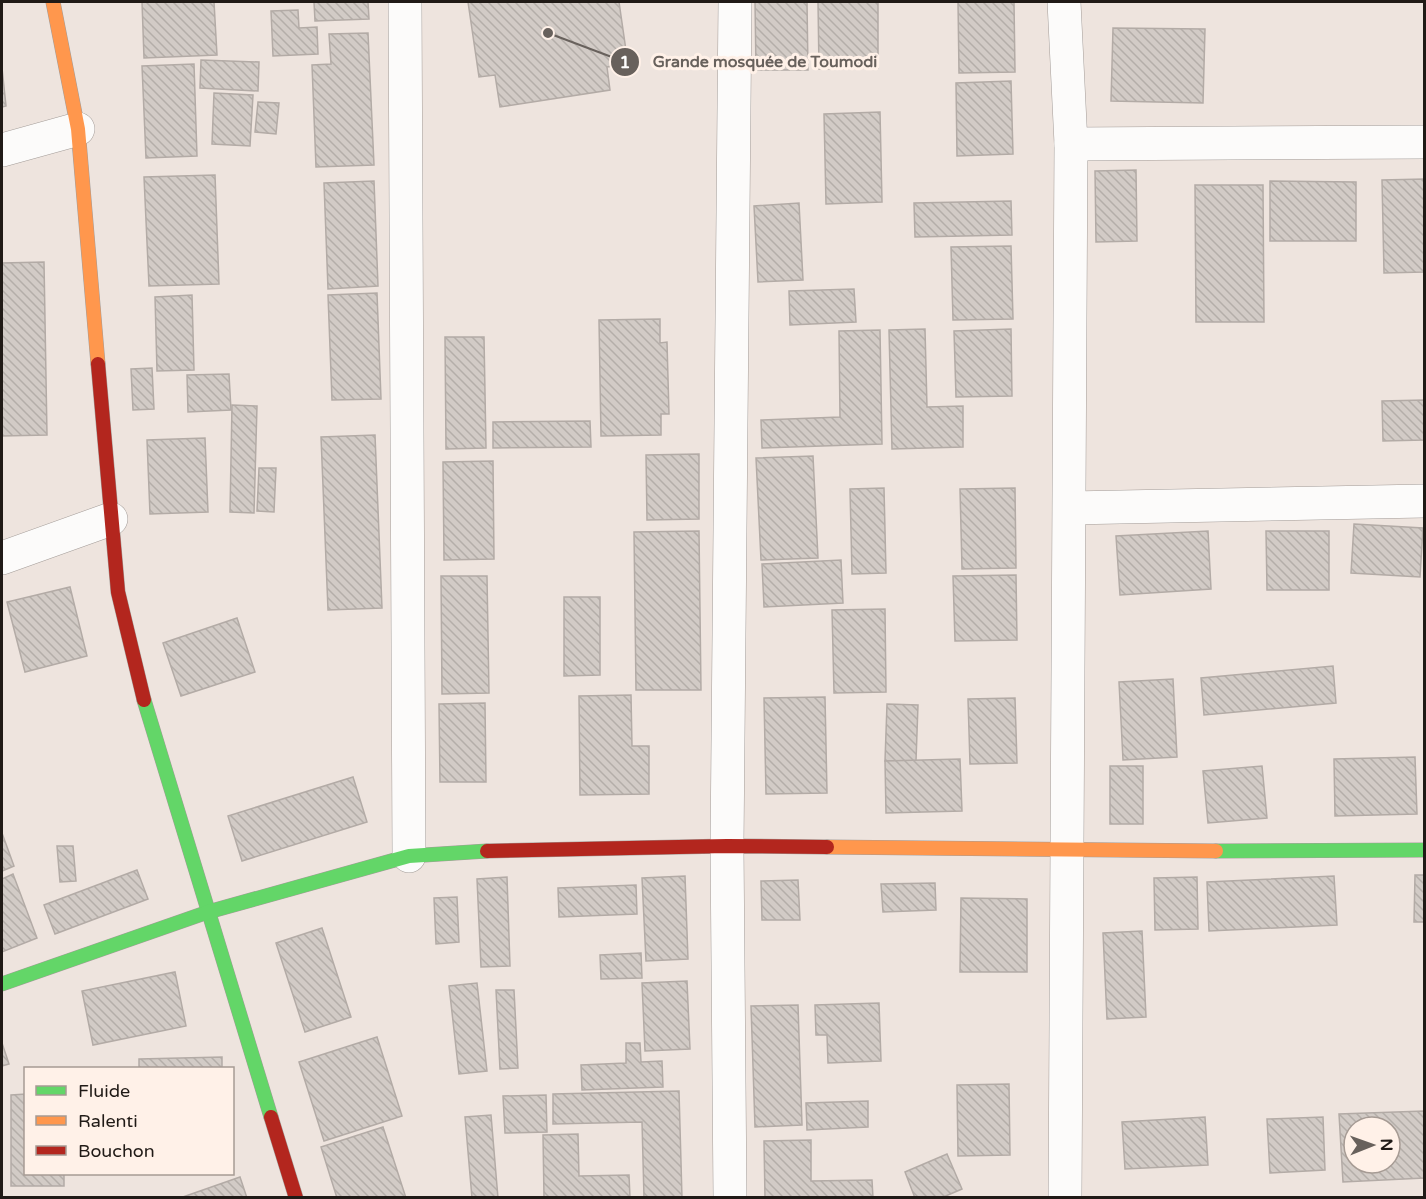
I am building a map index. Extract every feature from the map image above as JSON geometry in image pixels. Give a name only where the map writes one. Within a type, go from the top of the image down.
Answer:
[{"type":"street","points":[[53,2],[78,129],[118,592],[132,658],[296,1197]]},
{"type":"street","points":[[405,2],[409,856]]},
{"type":"street","points":[[730,1197],[727,846],[735,2]]},
{"type":"street","points":[[1064,2],[1071,144],[1065,1197]]},
{"type":"street","points":[[2,150],[78,129]]},
{"type":"street","points":[[1071,144],[1425,142]]},
{"type":"street","points":[[1070,508],[1425,501]]},
{"type":"street","points":[[2,558],[111,519]]},
{"type":"street","points":[[2,984],[208,912],[409,856],[509,849],[727,846],[1068,851],[1425,850]]},
{"type":"building","points":[[142,2],[214,2],[217,55],[144,58]]},
{"type":"building","points":[[314,2],[368,2],[369,19],[315,21]]},
{"type":"building","points":[[468,2],[619,2],[628,64],[607,67],[610,90],[500,107],[495,75],[479,77]]},
{"type":"building","points":[[755,2],[807,2],[808,70],[756,70]]},
{"type":"building","points":[[818,2],[878,2],[878,68],[819,69]]},
{"type":"building","points":[[958,2],[1014,2],[1015,72],[959,73]]},
{"type":"building","points":[[298,10],[299,28],[317,27],[318,54],[273,56],[271,11]]},
{"type":"building","points":[[1113,28],[1205,29],[1203,103],[1111,101]]},
{"type":"building","points":[[368,33],[374,165],[316,167],[312,65],[331,64],[329,34]]},
{"type":"building","points":[[201,60],[259,62],[258,91],[200,88]]},
{"type":"building","points":[[194,64],[197,156],[146,158],[142,66]]},
{"type":"building","points":[[2,68],[6,106],[2,107]]},
{"type":"building","points":[[1011,81],[1013,154],[957,156],[956,83]]},
{"type":"building","points":[[214,93],[253,95],[250,146],[212,144]]},
{"type":"building","points":[[258,102],[279,103],[276,134],[255,132]]},
{"type":"building","points":[[880,112],[882,202],[826,204],[824,114]]},
{"type":"building","points":[[1136,170],[1137,241],[1096,242],[1095,171]]},
{"type":"building","points":[[215,175],[219,284],[149,286],[144,177]]},
{"type":"building","points":[[1424,179],[1424,272],[1384,273],[1382,180]]},
{"type":"building","points":[[374,181],[378,286],[328,289],[324,183]]},
{"type":"building","points":[[1270,181],[1356,182],[1356,241],[1270,241]]},
{"type":"building","points":[[1195,185],[1263,185],[1264,322],[1196,322]]},
{"type":"building","points":[[1011,201],[1012,235],[915,237],[914,203]]},
{"type":"building","points":[[799,203],[803,280],[758,282],[754,206]]},
{"type":"building","points":[[1011,246],[1013,319],[953,320],[951,247]]},
{"type":"building","points":[[44,262],[47,435],[2,436],[2,263]]},
{"type":"building","points":[[854,289],[856,322],[790,325],[789,291]]},
{"type":"building","points":[[377,293],[381,399],[332,400],[328,295]]},
{"type":"building","points":[[192,295],[194,370],[157,371],[155,297]]},
{"type":"building","points":[[660,319],[660,343],[667,342],[669,414],[661,414],[661,435],[601,436],[599,320]]},
{"type":"building","points":[[925,329],[927,407],[963,406],[963,447],[892,449],[889,330]]},
{"type":"building","points":[[1011,329],[1012,396],[956,397],[954,331]]},
{"type":"building","points":[[880,330],[882,444],[762,448],[761,420],[840,417],[839,331]]},
{"type":"building","points":[[445,337],[484,337],[486,448],[446,449]]},
{"type":"building","points":[[152,368],[154,409],[133,410],[131,369]]},
{"type":"building","points":[[229,374],[231,410],[188,412],[187,375]]},
{"type":"building","points":[[1424,400],[1424,440],[1383,441],[1382,401]]},
{"type":"building","points":[[232,405],[257,406],[254,513],[230,512]]},
{"type":"building","points":[[590,421],[591,447],[493,448],[493,422]]},
{"type":"building","points":[[375,435],[382,608],[328,610],[321,437]]},
{"type":"building","points":[[205,438],[208,512],[150,514],[147,440]]},
{"type":"building","points":[[699,454],[699,519],[647,520],[646,455]]},
{"type":"building","points":[[813,456],[818,558],[761,560],[756,458]]},
{"type":"building","points":[[493,461],[494,559],[444,560],[443,462]]},
{"type":"building","points":[[259,468],[276,468],[274,512],[257,511]]},
{"type":"building","points":[[884,488],[886,573],[852,574],[850,489]]},
{"type":"building","points":[[1015,488],[1016,568],[962,569],[960,489]]},
{"type":"building","points":[[1354,524],[1423,528],[1420,577],[1351,573]]},
{"type":"building","points":[[699,531],[701,690],[636,690],[634,532]]},
{"type":"building","points":[[1208,531],[1211,589],[1120,595],[1116,536]]},
{"type":"building","points":[[1266,531],[1329,531],[1329,590],[1267,590]]},
{"type":"building","points":[[841,560],[843,603],[764,607],[762,564]]},
{"type":"building","points":[[1016,575],[1017,640],[955,641],[953,576]]},
{"type":"building","points":[[441,576],[487,576],[489,693],[442,694]]},
{"type":"building","points":[[70,587],[87,656],[25,672],[7,602]]},
{"type":"building","points":[[564,597],[600,597],[600,675],[564,676]]},
{"type":"building","points":[[885,609],[886,692],[834,693],[832,610]]},
{"type":"building","points":[[237,618],[255,672],[181,696],[163,643]]},
{"type":"building","points":[[1333,666],[1336,703],[1204,715],[1201,678]]},
{"type":"building","points":[[1173,679],[1177,757],[1123,760],[1119,682]]},
{"type":"building","points":[[631,695],[632,746],[649,746],[649,794],[580,795],[579,696]]},
{"type":"building","points":[[825,697],[827,793],[766,794],[764,698]]},
{"type":"building","points":[[1015,698],[1017,763],[970,764],[968,699]]},
{"type":"building","points":[[485,703],[486,782],[440,782],[439,704]]},
{"type":"building","points":[[887,704],[918,705],[916,761],[885,761]]},
{"type":"building","points":[[1415,757],[1417,814],[1335,816],[1334,759]]},
{"type":"building","points":[[960,759],[962,811],[886,813],[885,761]]},
{"type":"building","points":[[1110,766],[1143,766],[1143,824],[1110,824]]},
{"type":"building","points":[[1262,766],[1267,818],[1208,823],[1203,771]]},
{"type":"building","points":[[353,777],[367,822],[242,861],[228,816]]},
{"type":"building","points":[[2,833],[14,866],[2,871]]},
{"type":"building","points":[[57,846],[73,846],[76,881],[60,882]]},
{"type":"building","points":[[137,870],[148,899],[55,934],[44,905]]},
{"type":"building","points":[[13,874],[37,938],[2,952],[2,879]]},
{"type":"building","points":[[1415,875],[1424,875],[1424,922],[1414,922]]},
{"type":"building","points":[[685,876],[688,959],[646,961],[642,878]]},
{"type":"building","points":[[1334,876],[1337,925],[1209,931],[1207,882]]},
{"type":"building","points":[[507,877],[510,966],[481,967],[477,879]]},
{"type":"building","points":[[1197,877],[1198,929],[1155,930],[1154,878]]},
{"type":"building","points":[[798,880],[800,920],[762,920],[761,881]]},
{"type":"building","points":[[935,883],[936,910],[883,912],[881,884]]},
{"type":"building","points":[[636,885],[637,914],[559,917],[558,888]]},
{"type":"building","points":[[457,897],[459,942],[436,944],[434,898]]},
{"type":"building","points":[[961,898],[1027,899],[1027,972],[960,972]]},
{"type":"building","points":[[322,928],[351,1017],[305,1032],[276,943]]},
{"type":"building","points":[[1142,931],[1146,1017],[1107,1019],[1103,933]]},
{"type":"building","points":[[641,953],[642,978],[601,979],[600,955]]},
{"type":"building","points":[[175,972],[186,1026],[93,1045],[82,991]]},
{"type":"building","points":[[687,981],[690,1049],[645,1051],[642,983]]},
{"type":"building","points":[[477,983],[487,1071],[459,1074],[449,986]]},
{"type":"building","points":[[496,990],[514,990],[518,1068],[500,1069]]},
{"type":"building","points":[[879,1003],[881,1061],[828,1063],[827,1035],[816,1035],[815,1005]]},
{"type":"building","points":[[798,1005],[802,1125],[755,1127],[751,1006]]},
{"type":"building","points":[[377,1037],[402,1116],[324,1141],[299,1062]]},
{"type":"building","points":[[2,1043],[9,1064],[2,1066]]},
{"type":"building","points":[[626,1043],[640,1043],[641,1062],[662,1061],[663,1087],[582,1090],[581,1065],[626,1063]]},
{"type":"building","points":[[222,1057],[222,1067],[139,1067],[139,1059]]},
{"type":"building","points":[[1009,1084],[1010,1155],[958,1156],[957,1085]]},
{"type":"building","points":[[679,1091],[682,1198],[644,1198],[642,1122],[553,1124],[553,1094]]},
{"type":"building","points":[[24,1094],[24,1175],[64,1175],[64,1186],[11,1186],[11,1095]]},
{"type":"building","points":[[546,1095],[547,1132],[505,1133],[503,1096]]},
{"type":"building","points":[[868,1101],[868,1127],[807,1130],[806,1103]]},
{"type":"building","points":[[1424,1111],[1424,1178],[1343,1182],[1343,1175],[1402,1175],[1402,1115],[1342,1115],[1342,1165],[1339,1114]]},
{"type":"building","points":[[491,1115],[498,1198],[472,1198],[465,1117]]},
{"type":"building","points":[[1205,1117],[1208,1165],[1125,1169],[1122,1122]]},
{"type":"building","points":[[1323,1117],[1325,1170],[1270,1173],[1267,1119]]},
{"type":"building","points":[[383,1127],[406,1198],[337,1198],[321,1147]]},
{"type":"building","points":[[578,1134],[579,1176],[629,1175],[630,1198],[544,1198],[543,1135]]},
{"type":"building","points":[[811,1140],[811,1181],[872,1180],[873,1198],[765,1198],[764,1141]]},
{"type":"building","points":[[947,1154],[962,1189],[941,1198],[915,1198],[905,1172]]},
{"type":"building","points":[[240,1177],[247,1198],[180,1198]]},
{"type":"traffic: fast","points":[[144,700],[271,1117]]},
{"type":"traffic: fast","points":[[1216,851],[1424,850]]},
{"type":"traffic: fast","points":[[2,984],[208,912],[409,856],[487,851]]},
{"type":"traffic: slow","points":[[53,2],[78,129],[98,364]]},
{"type":"traffic: slow","points":[[827,847],[1216,851]]},
{"type":"traffic: jam","points":[[98,364],[118,592],[144,700]]},
{"type":"traffic: jam","points":[[487,851],[727,846],[827,847]]},
{"type":"traffic: jam","points":[[271,1117],[296,1198]]},
{"type":"place","name":"Grande mosquée de Toumodi","points":[[548,33]]}]
